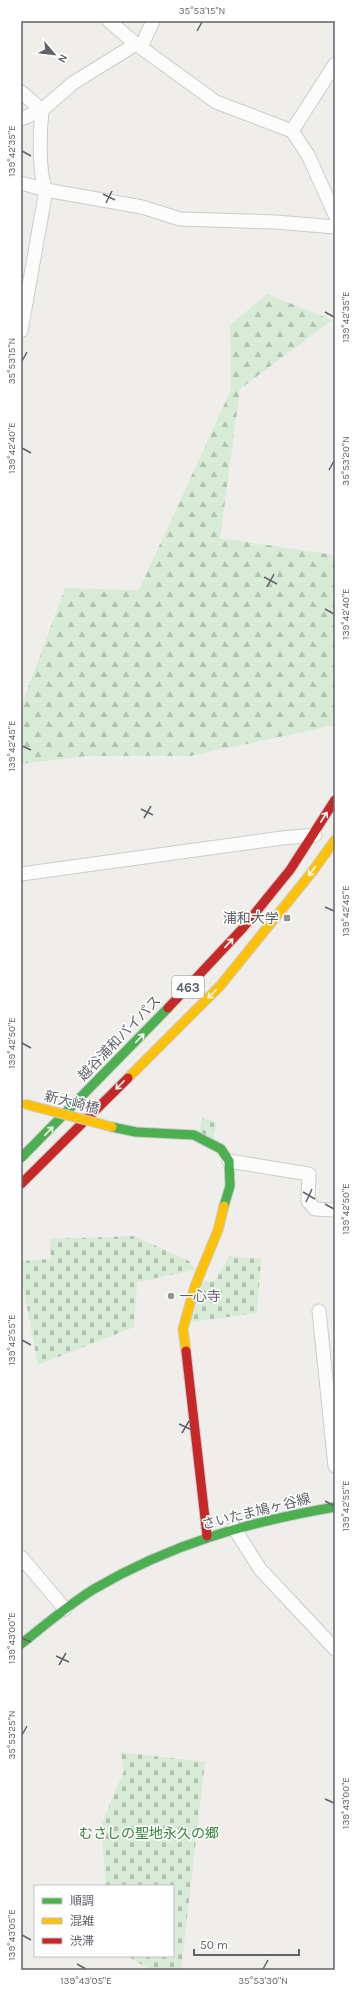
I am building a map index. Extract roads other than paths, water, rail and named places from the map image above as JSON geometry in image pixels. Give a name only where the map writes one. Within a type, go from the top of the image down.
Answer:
[{"type":"main road","name":"越谷浦和バイパス","points":[[21,1158],[154,1022],[242,929],[290,870],[335,800]]},
{"type":"main road","name":"463","points":[[21,1184],[220,986],[312,872],[335,840]]},
{"type":"main road","name":"新大崎橋","points":[[23,1105],[136,1132],[162,1132],[194,1135],[221,1149],[229,1161]]},
{"type":"main road","points":[[207,1536],[183,1329],[195,1286],[218,1230],[230,1186],[229,1161]]},
{"type":"main road","name":"さいたま鳩ヶ谷線","points":[[21,1644],[65,1609],[121,1573],[178,1546],[234,1528],[274,1518],[335,1507]]},
{"type":"street","points":[[109,21],[139,46],[216,102],[292,131],[308,155],[335,215]]},
{"type":"street","points":[[21,119],[42,110],[73,84],[139,46],[153,21]]},
{"type":"street","points":[[292,131],[335,64]]},
{"type":"street","points":[[21,92],[42,110]]},
{"type":"street","points":[[21,331],[46,190],[42,182],[40,124],[42,110]]},
{"type":"street","points":[[21,183],[46,190],[142,207],[180,219],[276,222],[335,227]]},
{"type":"street","points":[[21,874],[335,832]]},
{"type":"street","points":[[229,1161],[309,1174],[308,1201],[315,1209],[335,1210]]},
{"type":"street","points":[[319,1311],[335,1466]]},
{"type":"street","points":[[234,1528],[260,1569],[335,1649]]},
{"type":"street","points":[[21,1557],[65,1609]]},
{"type":"place","name":"浦和大学","points":[[287,918]]},
{"type":"place","name":"一心寺","points":[[171,1296]]},
{"type":"park label","name":"むさしの聖地永久の郷","points":[[149,1833]]}]
